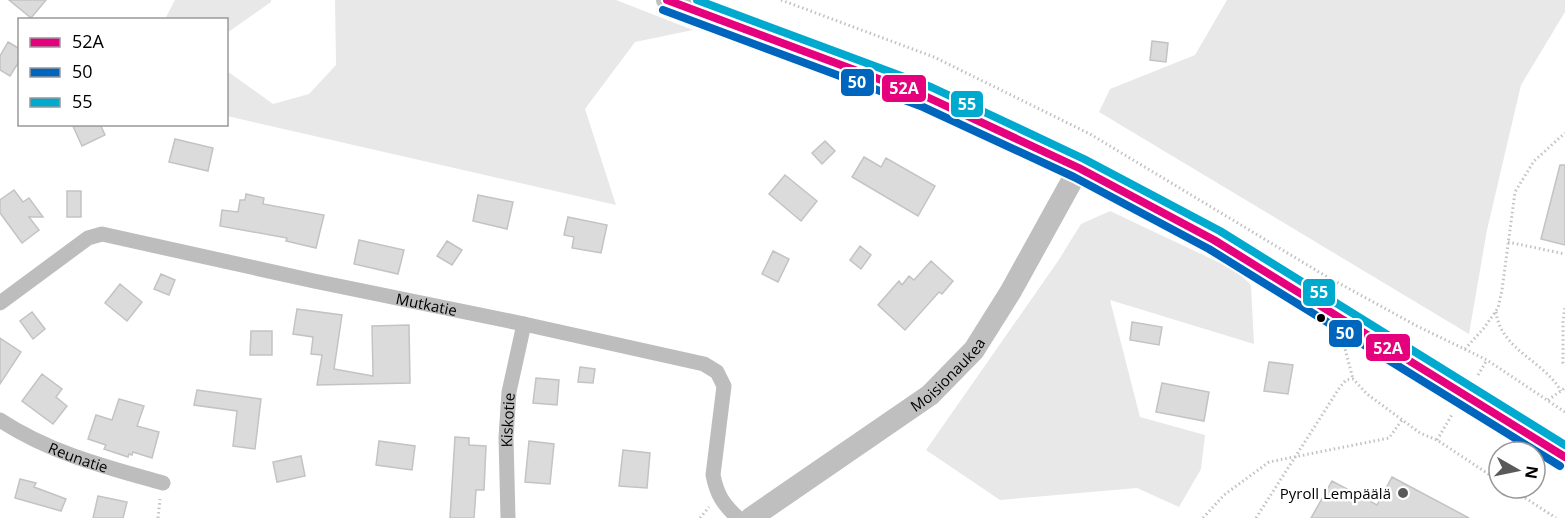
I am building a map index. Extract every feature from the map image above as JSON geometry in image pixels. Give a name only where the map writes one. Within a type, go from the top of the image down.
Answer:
[{"type":"main road","points":[[667,0],[927,97],[1079,168],[1214,240],[1565,458]]},
{"type":"main road","name":"Moisionaukea","points":[[751,518],[930,395],[974,350],[1011,291],[1079,168]]},
{"type":"street","name":"Mutkatie","points":[[0,303],[88,238],[102,234],[704,364],[717,372],[724,386],[713,475],[718,496],[738,518]]},
{"type":"street","name":"Kiskotie","points":[[508,518],[506,437],[509,392],[524,324]]},
{"type":"street","name":"Reunatie","points":[[0,420],[46,447],[163,483]]},
{"type":"path","points":[[782,0],[934,57],[1090,134],[1324,274],[1417,326],[1487,360],[1565,412]]},
{"type":"path","points":[[1464,349],[1484,328],[1496,310],[1502,290],[1515,192],[1534,161],[1565,133]]},
{"type":"path","points":[[1508,242],[1565,254]]},
{"type":"path","points":[[1565,308],[1563,341],[1565,365]]},
{"type":"path","points":[[1496,310],[1497,323],[1507,340],[1548,373],[1563,389],[1548,400]]},
{"type":"path","points":[[1343,321],[1344,345],[1353,378],[1367,394],[1420,433],[1437,440],[1487,473]]},
{"type":"path","points":[[1478,375],[1487,360]]},
{"type":"path","points":[[1256,518],[1340,387],[1346,380],[1353,378]]},
{"type":"path","points":[[1437,440],[1454,411]]},
{"type":"path","points":[[1203,518],[1224,495],[1269,462],[1389,438],[1402,420]]},
{"type":"path","points":[[1528,500],[1556,518]]},
{"type":"shaded area","points":[[175,0],[271,0],[228,32],[228,18],[166,18]]},
{"type":"shaded area","points":[[335,0],[616,0],[693,30],[635,42],[585,109],[616,205],[228,116],[228,72],[273,104],[309,94],[336,65]]},
{"type":"shaded area","points":[[1227,0],[1565,0],[1565,12],[1521,85],[1487,230],[1469,334],[1099,112],[1110,89],[1195,55]]},
{"type":"shaded area","points":[[1110,211],[1235,270],[1251,285],[1254,344],[1110,300],[1140,417],[1205,435],[1201,469],[1179,507],[1137,488],[1000,500],[926,450],[1058,261],[1081,224]]},
{"type":"building","points":[[9,0],[46,0],[31,18]]},
{"type":"building","points":[[1152,41],[1168,43],[1166,62],[1150,60]]},
{"type":"building","points":[[8,42],[18,48],[18,63],[10,76],[0,70],[0,56]]},
{"type":"building","points":[[73,126],[101,126],[105,135],[82,146]]},
{"type":"building","points":[[175,139],[213,148],[208,171],[169,162]]},
{"type":"building","points":[[825,141],[835,151],[822,164],[812,153]]},
{"type":"building","points":[[864,157],[881,167],[886,158],[935,186],[918,216],[852,177]]},
{"type":"building","points":[[1560,165],[1565,165],[1565,245],[1541,239]]},
{"type":"building","points":[[785,175],[817,201],[801,221],[769,194]]},
{"type":"building","points":[[14,190],[23,202],[29,198],[43,217],[29,217],[39,230],[22,243],[0,213],[0,200]]},
{"type":"building","points":[[67,191],[81,191],[81,217],[67,217]]},
{"type":"building","points":[[246,194],[264,198],[263,204],[324,215],[316,248],[286,241],[287,238],[220,226],[222,210],[238,212],[240,200],[245,200]]},
{"type":"building","points":[[478,195],[513,202],[507,229],[473,221]]},
{"type":"building","points":[[568,217],[607,225],[601,253],[572,248],[574,237],[564,235]]},
{"type":"building","points":[[359,240],[404,250],[398,274],[354,264]]},
{"type":"building","points":[[447,241],[462,250],[452,265],[437,256]]},
{"type":"building","points":[[860,246],[871,255],[861,269],[850,260]]},
{"type":"building","points":[[773,251],[789,259],[778,282],[762,274]]},
{"type":"building","points":[[931,261],[953,281],[942,294],[939,292],[905,330],[878,305],[899,281],[902,285],[909,276],[914,280]]},
{"type":"building","points":[[161,274],[175,280],[169,295],[154,289]]},
{"type":"building","points":[[120,284],[142,302],[127,321],[105,303]]},
{"type":"building","points":[[297,309],[342,315],[334,369],[373,376],[372,326],[409,325],[410,383],[317,385],[322,355],[311,354],[313,337],[293,334]]},
{"type":"building","points":[[32,312],[45,329],[33,339],[20,321]]},
{"type":"building","points":[[1132,322],[1162,327],[1159,345],[1130,340]]},
{"type":"building","points":[[251,331],[272,331],[272,355],[250,355]]},
{"type":"building","points":[[0,338],[21,352],[0,384]]},
{"type":"building","points":[[1269,362],[1293,365],[1288,394],[1264,391]]},
{"type":"building","points":[[580,367],[595,369],[593,383],[578,382]]},
{"type":"building","points":[[42,374],[62,389],[56,397],[67,406],[53,424],[22,401]]},
{"type":"building","points":[[536,378],[559,380],[557,405],[533,403]]},
{"type":"building","points":[[1162,383],[1209,392],[1204,421],[1156,412]]},
{"type":"building","points":[[197,390],[261,399],[255,449],[233,446],[237,411],[194,405]]},
{"type":"building","points":[[119,399],[144,406],[137,426],[159,432],[152,458],[133,452],[128,457],[104,449],[106,445],[88,439],[96,415],[112,420]]},
{"type":"building","points":[[455,437],[469,438],[469,445],[486,446],[484,490],[476,490],[474,518],[450,518]]},
{"type":"building","points":[[379,441],[415,446],[412,470],[376,465]]},
{"type":"building","points":[[529,441],[554,444],[550,484],[525,482]]},
{"type":"building","points":[[623,450],[650,453],[647,488],[619,486]]},
{"type":"building","points":[[301,456],[305,476],[277,482],[273,462]]},
{"type":"building","name":"Pyroll Lempäälä","points":[[1392,477],[1469,518],[1311,518],[1332,481],[1377,505]]},
{"type":"building","points":[[20,479],[36,483],[34,487],[66,499],[61,511],[15,498]]},
{"type":"building","points":[[98,496],[127,502],[123,518],[93,518]]},
{"type":"transit line","name":"52A","points":[[667,0],[927,97],[1079,168],[1214,240],[1565,457]]},
{"type":"transit line","name":"55","points":[[697,0],[931,87],[1084,159],[1220,231],[1565,445]]},
{"type":"transit line","name":"50","points":[[663,10],[923,107],[1074,177],[1209,249],[1560,466]]},
{"type":"place","name":"Pyroll Lempäälä","points":[[1403,493]]}]
